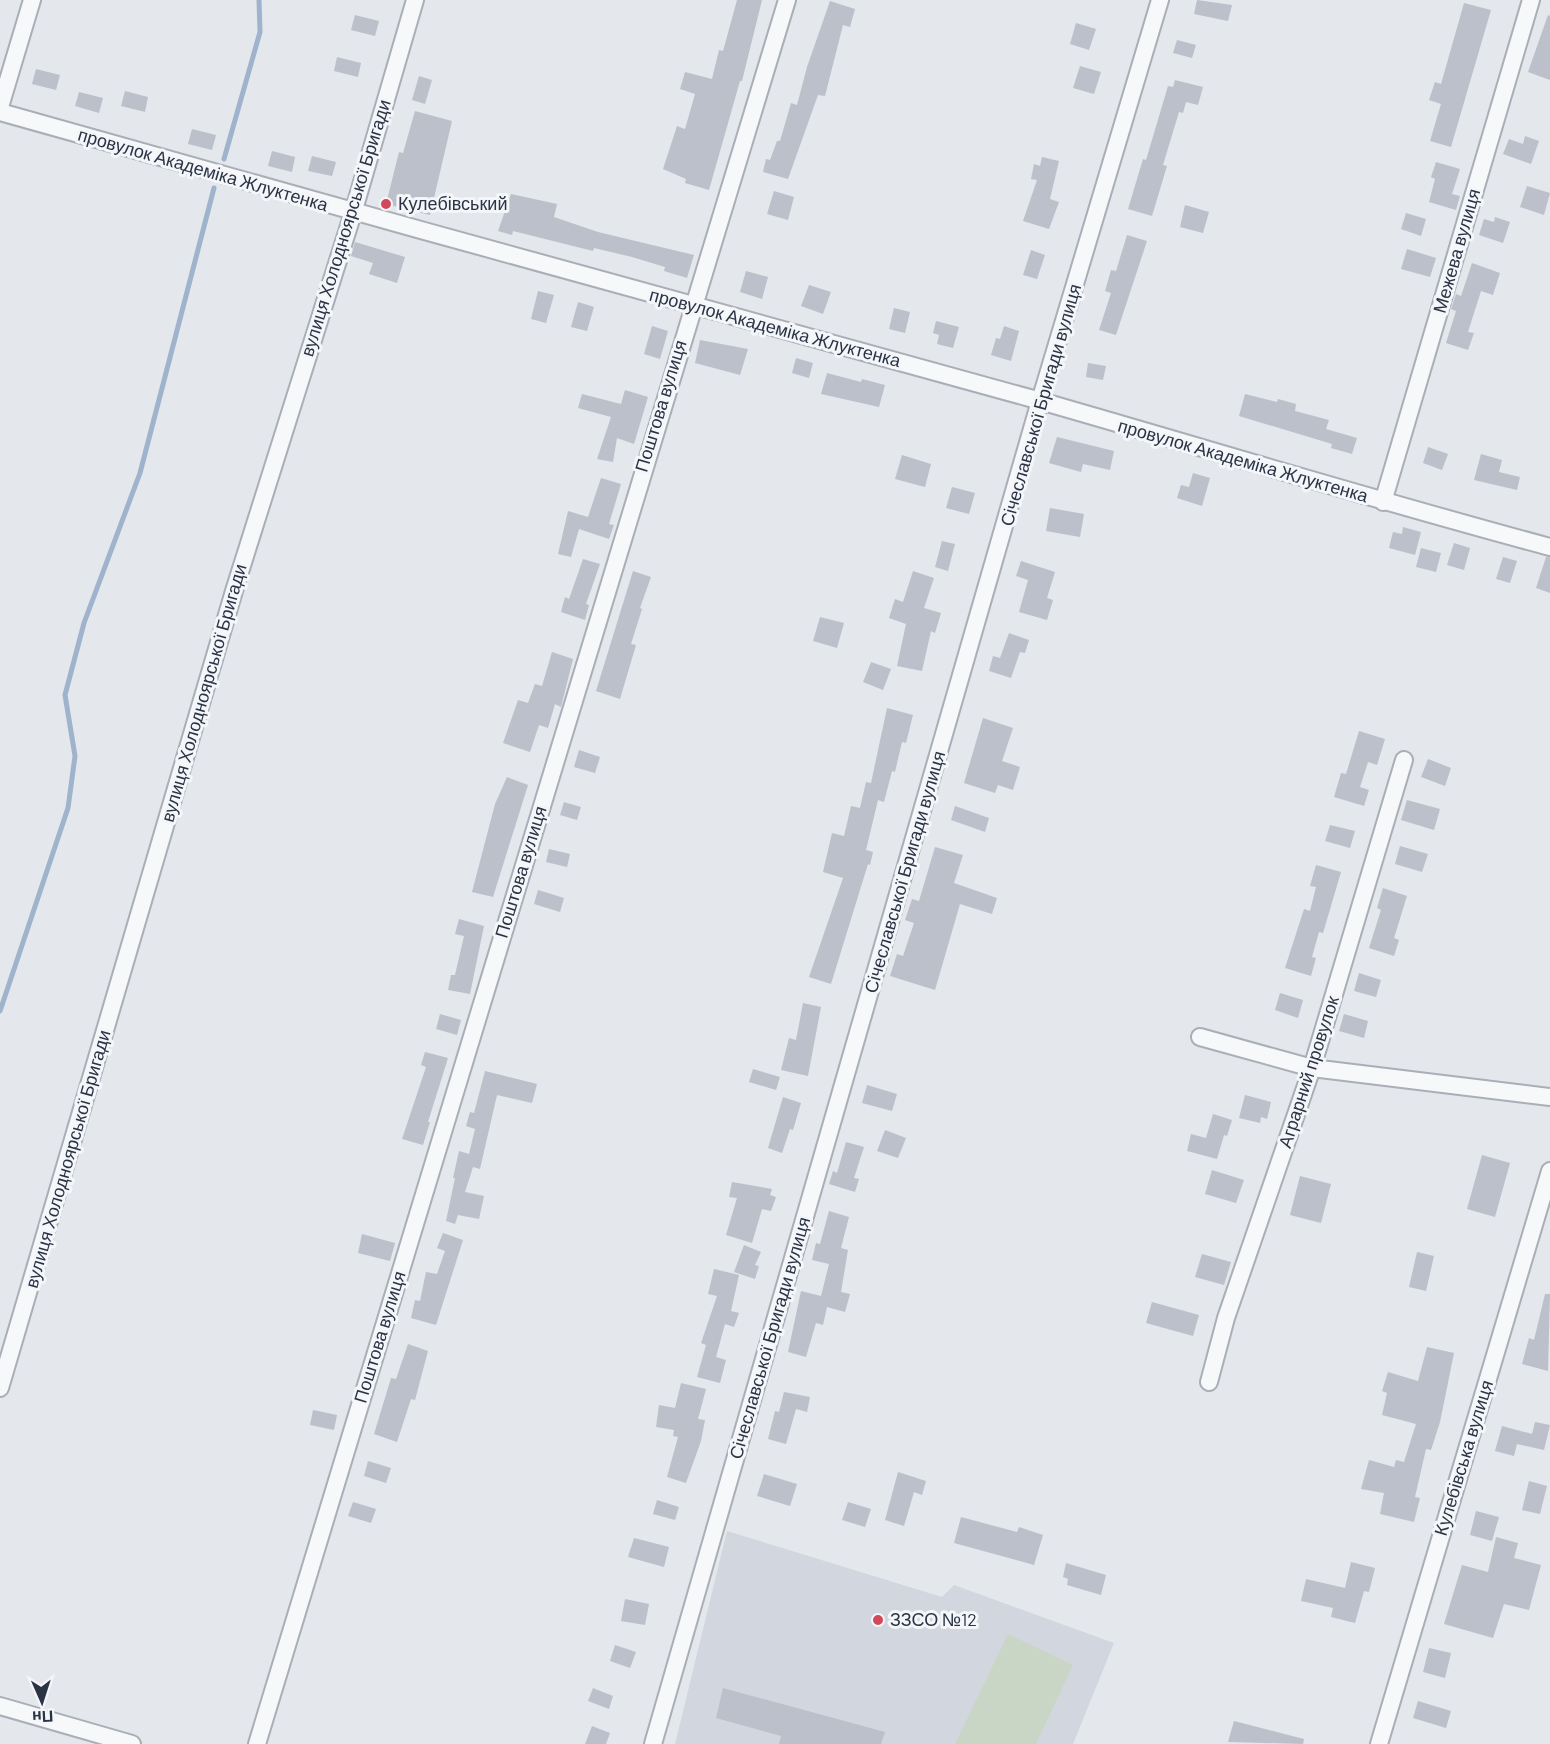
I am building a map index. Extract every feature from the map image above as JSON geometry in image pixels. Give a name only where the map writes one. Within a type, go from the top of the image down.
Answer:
[{"type":"street","points":[[0,109],[32,0]]},
{"type":"street","name":"вулиця Холодноярської Бригади","points":[[0,1388],[234,591],[353,213],[415,0]]},
{"type":"street","name":"Поштова вулиця","points":[[257,1744],[787,0]]},
{"type":"street","name":"Січеславської Бригади вулиця","points":[[653,1744],[1040,402],[1160,0]]},
{"type":"street","name":"Межева вулиця","points":[[1383,502],[1531,0]]},
{"type":"street","name":"провулок Академіка Жлуктенка","points":[[0,109],[353,213],[693,305],[1040,402],[1383,502],[1550,547]]},
{"type":"street","name":"Аграрний провулок","points":[[1209,1382],[1226,1318],[1312,1068],[1404,760]]},
{"type":"street","points":[[1200,1036],[1312,1068],[1550,1097]]},
{"type":"street","name":"Кулебівська вулиця","points":[[1379,1744],[1550,1172]]},
{"type":"street","points":[[0,1706],[132,1744]]},
{"type":"shaded area","name":"ЗЗСО №12","points":[[727,1531],[942,1597],[954,1585],[1114,1643],[1073,1744],[675,1744]]},
{"type":"green space","points":[[1008,1634],[1073,1665],[1036,1744],[955,1744]]},
{"type":"building","points":[[737,0],[762,0],[742,81],[740,81],[709,190],[685,183],[686,179],[663,169],[677,126],[685,129],[695,94],[680,89],[685,72],[712,79],[719,50],[723,51]]},
{"type":"building","points":[[1197,0],[1232,5],[1228,21],[1194,14]]},
{"type":"building","points":[[830,1],[855,9],[850,27],[843,25],[825,96],[818,95],[788,179],[763,172],[766,159],[770,160],[777,141],[780,141],[791,103],[797,105],[807,67]]},
{"type":"building","points":[[1464,3],[1491,10],[1451,147],[1430,141],[1441,104],[1429,100],[1435,82],[1441,84]]},
{"type":"building","points":[[355,15],[379,21],[375,36],[351,30]]},
{"type":"building","points":[[1548,15],[1550,16],[1550,80],[1528,72]]},
{"type":"building","points":[[1076,23],[1096,29],[1089,50],[1070,44]]},
{"type":"building","points":[[1177,40],[1196,45],[1192,58],[1173,53]]},
{"type":"building","points":[[337,57],[361,63],[358,77],[334,71]]},
{"type":"building","points":[[1080,66],[1101,72],[1094,94],[1073,88]]},
{"type":"building","points":[[36,69],[60,75],[56,90],[32,84]]},
{"type":"building","points":[[419,76],[432,80],[425,104],[412,100]]},
{"type":"building","points":[[1175,80],[1203,87],[1198,105],[1186,102],[1183,113],[1179,112],[1163,165],[1167,166],[1152,216],[1128,209],[1143,159],[1146,160],[1168,86],[1173,87]]},
{"type":"building","points":[[125,91],[148,97],[145,112],[121,106]]},
{"type":"building","points":[[79,92],[103,98],[99,113],[75,106]]},
{"type":"building","points":[[415,111],[452,121],[430,215],[386,204],[399,152],[403,153]]},
{"type":"building","points":[[192,129],[216,135],[212,150],[188,144]]},
{"type":"building","points":[[1525,136],[1539,141],[1531,164],[1503,154],[1509,139],[1523,144]]},
{"type":"building","points":[[272,151],[295,157],[292,172],[268,166]]},
{"type":"building","points":[[312,156],[336,162],[332,176],[308,171]]},
{"type":"building","points":[[1042,157],[1059,161],[1050,199],[1059,202],[1049,229],[1023,221],[1037,180],[1031,179],[1034,164],[1040,166]]},
{"type":"building","points":[[1436,162],[1460,169],[1452,194],[1460,196],[1456,210],[1429,202],[1435,179],[1431,177]]},
{"type":"building","points":[[1527,186],[1550,193],[1544,215],[1520,207]]},
{"type":"building","points":[[774,191],[794,197],[788,220],[767,214]]},
{"type":"building","points":[[511,194],[557,204],[554,217],[598,232],[694,255],[687,278],[664,271],[665,267],[632,257],[594,248],[593,251],[513,231],[512,235],[498,231]]},
{"type":"building","points":[[1185,205],[1209,212],[1203,233],[1180,227]]},
{"type":"building","points":[[1406,213],[1426,219],[1421,236],[1401,229]]},
{"type":"building","points":[[1495,217],[1510,222],[1503,243],[1479,235],[1484,219],[1494,222]]},
{"type":"building","points":[[1127,235],[1147,241],[1116,335],[1099,330],[1111,293],[1105,291],[1111,270],[1116,271]]},
{"type":"building","points":[[355,242],[405,257],[397,283],[369,274],[373,263],[351,256]]},
{"type":"building","points":[[1407,249],[1436,258],[1430,277],[1401,269]]},
{"type":"building","points":[[1031,250],[1045,255],[1037,279],[1023,275]]},
{"type":"building","points":[[1472,263],[1500,273],[1493,295],[1481,291],[1468,332],[1474,333],[1468,350],[1446,343],[1456,311],[1451,309],[1456,294],[1461,296]]},
{"type":"building","points":[[746,271],[768,277],[762,299],[740,292]]},
{"type":"building","points":[[809,285],[831,292],[823,314],[801,306]]},
{"type":"building","points":[[538,291],[554,295],[546,323],[531,319]]},
{"type":"building","points":[[578,302],[594,307],[587,331],[571,327]]},
{"type":"building","points":[[894,308],[910,312],[905,333],[889,329]]},
{"type":"building","points":[[936,321],[959,327],[953,348],[937,344],[939,335],[933,333]]},
{"type":"building","points":[[652,326],[668,331],[660,359],[644,354]]},
{"type":"building","points":[[1004,326],[1019,331],[1011,361],[991,355],[996,338],[1000,339]]},
{"type":"building","points":[[700,340],[748,349],[740,375],[695,363]]},
{"type":"building","points":[[796,358],[813,363],[809,378],[792,373]]},
{"type":"building","points":[[1088,363],[1106,366],[1103,380],[1086,377]]},
{"type":"building","points":[[827,373],[861,382],[862,379],[885,385],[879,407],[821,394]]},
{"type":"building","points":[[625,390],[648,397],[634,444],[617,438],[613,462],[597,459],[611,417],[578,408],[582,394],[621,404]]},
{"type":"building","points":[[1245,394],[1296,404],[1295,411],[1329,420],[1326,429],[1357,438],[1352,454],[1331,448],[1332,444],[1239,416]]},
{"type":"building","points":[[1057,437],[1114,451],[1110,470],[1083,464],[1081,472],[1049,463]]},
{"type":"building","points":[[1428,447],[1448,454],[1442,470],[1423,463]]},
{"type":"building","points":[[1481,454],[1502,460],[1499,472],[1520,477],[1517,490],[1474,480]]},
{"type":"building","points":[[902,455],[931,464],[925,487],[895,479]]},
{"type":"building","points":[[1193,473],[1210,478],[1202,506],[1177,498],[1181,485],[1189,487]]},
{"type":"building","points":[[601,478],[621,484],[609,524],[614,525],[609,539],[579,529],[571,557],[558,554],[568,511],[588,517]]},
{"type":"building","points":[[952,487],[975,493],[969,514],[946,508]]},
{"type":"building","points":[[1050,508],[1084,514],[1080,537],[1046,531]]},
{"type":"building","points":[[1403,527],[1421,532],[1415,555],[1389,548],[1393,532],[1402,534]]},
{"type":"building","points":[[942,541],[955,544],[948,571],[935,567]]},
{"type":"building","points":[[1454,543],[1470,548],[1464,570],[1447,565]]},
{"type":"building","points":[[1421,548],[1441,553],[1436,572],[1416,567]]},
{"type":"building","points":[[1503,557],[1517,561],[1510,583],[1496,579]]},
{"type":"building","points":[[1546,557],[1550,557],[1550,593],[1536,588]]},
{"type":"building","points":[[583,559],[600,564],[586,604],[589,605],[585,620],[561,612],[565,597],[569,599]]},
{"type":"building","points":[[1021,561],[1055,572],[1047,598],[1053,600],[1047,620],[1019,612],[1028,580],[1016,576]]},
{"type":"building","points":[[633,571],[651,577],[640,608],[642,609],[631,644],[636,645],[620,699],[596,691]]},
{"type":"building","points":[[913,571],[934,578],[924,608],[941,613],[935,633],[931,631],[922,671],[897,666],[906,624],[889,618],[895,599],[903,602]]},
{"type":"building","points":[[820,617],[844,623],[837,648],[813,641]]},
{"type":"building","points":[[1009,633],[1029,640],[1025,653],[1020,652],[1011,678],[989,671],[993,656],[1000,658]]},
{"type":"building","points":[[552,652],[573,659],[561,707],[555,704],[548,728],[539,725],[530,752],[503,743],[518,700],[528,703],[535,684],[542,686]]},
{"type":"building","points":[[871,662],[891,669],[883,690],[863,682]]},
{"type":"building","points":[[887,708],[913,715],[906,743],[902,742],[895,772],[892,771],[884,802],[878,800],[866,850],[873,852],[870,865],[868,864],[831,984],[809,977],[843,878],[823,872],[832,833],[844,836],[851,806],[860,808],[866,782],[871,783]]},
{"type":"building","points":[[983,718],[1013,728],[1002,761],[1020,767],[1013,790],[998,785],[995,793],[964,783]]},
{"type":"building","points":[[1359,731],[1385,739],[1377,765],[1368,762],[1360,787],[1369,790],[1364,806],[1334,797],[1341,773],[1346,774]]},
{"type":"building","points":[[579,750],[600,757],[595,773],[574,767]]},
{"type":"building","points":[[1428,759],[1451,768],[1445,786],[1421,777]]},
{"type":"building","points":[[507,777],[528,785],[493,897],[472,892],[495,804]]},
{"type":"building","points":[[1407,800],[1440,809],[1434,830],[1401,820]]},
{"type":"building","points":[[564,802],[581,807],[577,820],[560,815]]},
{"type":"building","points":[[955,806],[989,818],[985,832],[951,820]]},
{"type":"building","points":[[1330,825],[1355,831],[1350,848],[1325,841]]},
{"type":"building","points":[[1400,846],[1428,854],[1422,872],[1395,864]]},
{"type":"building","points":[[935,847],[963,855],[954,883],[997,898],[992,914],[960,904],[935,990],[890,976],[897,954],[903,956],[914,923],[905,920],[912,899],[919,901]]},
{"type":"building","points":[[549,849],[570,854],[567,867],[546,862]]},
{"type":"building","points":[[1316,865],[1341,872],[1323,933],[1319,932],[1312,957],[1316,958],[1311,976],[1285,968],[1304,909],[1310,911],[1316,887],[1310,886]]},
{"type":"building","points":[[1383,888],[1407,896],[1394,938],[1399,940],[1394,956],[1369,948],[1381,910],[1377,908]]},
{"type":"building","points":[[538,890],[564,898],[560,912],[534,904]]},
{"type":"building","points":[[459,919],[484,926],[470,994],[448,990],[451,975],[455,975],[464,936],[455,934]]},
{"type":"building","points":[[1359,973],[1381,980],[1376,997],[1354,991]]},
{"type":"building","points":[[1280,993],[1303,1000],[1298,1018],[1275,1010]]},
{"type":"building","points":[[803,1003],[821,1007],[808,1076],[781,1070],[789,1038],[796,1040]]},
{"type":"building","points":[[440,1014],[461,1020],[457,1035],[436,1029]]},
{"type":"building","points":[[1344,1014],[1368,1021],[1364,1038],[1339,1031]]},
{"type":"building","points":[[425,1052],[448,1058],[423,1145],[402,1139],[426,1067],[421,1065]]},
{"type":"building","points":[[753,1069],[780,1077],[776,1090],[749,1082]]},
{"type":"building","points":[[485,1071],[537,1084],[532,1103],[497,1095],[480,1169],[473,1167],[465,1192],[484,1196],[479,1219],[458,1215],[455,1224],[446,1221],[455,1178],[453,1178],[459,1151],[469,1154],[475,1129],[466,1126],[470,1112],[474,1113]]},
{"type":"building","points":[[867,1085],[897,1094],[892,1111],[862,1103]]},
{"type":"building","points":[[1245,1095],[1271,1102],[1267,1119],[1261,1117],[1260,1123],[1239,1118]]},
{"type":"building","points":[[783,1097],[801,1103],[793,1130],[790,1129],[782,1153],[768,1148]]},
{"type":"building","points":[[1213,1114],[1232,1120],[1227,1136],[1224,1135],[1217,1159],[1187,1151],[1191,1134],[1206,1138]]},
{"type":"building","points":[[885,1130],[906,1138],[898,1158],[877,1151]]},
{"type":"building","points":[[846,1142],[864,1147],[854,1178],[859,1179],[855,1192],[829,1184],[833,1171],[837,1173]]},
{"type":"building","points":[[1482,1155],[1510,1163],[1495,1217],[1467,1209]]},
{"type":"building","points":[[1212,1170],[1244,1180],[1236,1203],[1205,1194]]},
{"type":"building","points":[[1300,1176],[1331,1184],[1321,1223],[1290,1215]]},
{"type":"building","points":[[732,1182],[772,1189],[770,1195],[776,1197],[771,1211],[762,1209],[752,1243],[726,1235],[737,1198],[729,1197]]},
{"type":"building","points":[[829,1211],[849,1217],[841,1248],[848,1250],[841,1292],[850,1294],[845,1312],[827,1307],[823,1325],[816,1323],[806,1357],[788,1352],[801,1291],[821,1296],[829,1264],[812,1260],[816,1243],[820,1244]]},
{"type":"building","points":[[443,1233],[463,1240],[436,1325],[411,1318],[415,1300],[420,1301],[426,1272],[437,1274],[445,1251],[437,1248]]},
{"type":"building","points":[[362,1234],[395,1243],[390,1261],[358,1253]]},
{"type":"building","points":[[744,1245],[761,1252],[755,1265],[759,1266],[755,1279],[734,1272]]},
{"type":"building","points":[[1417,1252],[1434,1256],[1426,1291],[1409,1287]]},
{"type":"building","points":[[1202,1254],[1231,1262],[1224,1285],[1195,1277]]},
{"type":"building","points":[[714,1269],[739,1275],[731,1311],[739,1313],[734,1327],[725,1324],[716,1357],[726,1360],[720,1383],[697,1377],[706,1345],[701,1343],[717,1296],[708,1294]]},
{"type":"building","points":[[1545,1294],[1550,1294],[1548,1371],[1522,1364],[1529,1338],[1534,1340]]},
{"type":"building","points":[[1152,1302],[1199,1315],[1193,1336],[1146,1323]]},
{"type":"building","points":[[408,1344],[428,1351],[415,1400],[411,1399],[397,1442],[374,1434],[391,1378],[396,1379]]},
{"type":"building","points":[[1427,1347],[1454,1353],[1440,1422],[1431,1450],[1426,1449],[1415,1497],[1420,1498],[1414,1522],[1380,1514],[1384,1493],[1361,1489],[1369,1460],[1394,1467],[1396,1460],[1404,1462],[1416,1424],[1382,1415],[1387,1393],[1382,1391],[1388,1372],[1418,1381]]},
{"type":"building","points":[[681,1383],[706,1389],[698,1419],[705,1420],[701,1441],[686,1483],[667,1477],[678,1437],[673,1436],[674,1430],[656,1427],[659,1405],[675,1408]]},
{"type":"building","points":[[784,1392],[810,1397],[807,1412],[796,1409],[786,1444],[768,1439],[775,1411],[779,1412]]},
{"type":"building","points":[[313,1410],[337,1415],[334,1430],[310,1425]]},
{"type":"building","points":[[1535,1422],[1550,1425],[1544,1450],[1517,1444],[1514,1456],[1495,1451],[1502,1426],[1532,1434]]},
{"type":"building","points":[[368,1461],[391,1468],[386,1483],[364,1476]]},
{"type":"building","points":[[898,1472],[926,1481],[922,1495],[914,1492],[904,1526],[885,1520]]},
{"type":"building","points":[[764,1474],[797,1484],[790,1506],[757,1496]]},
{"type":"building","points":[[1529,1481],[1547,1486],[1540,1514],[1522,1510]]},
{"type":"building","points":[[657,1500],[679,1507],[675,1520],[653,1514]]},
{"type":"building","points":[[353,1502],[376,1509],[371,1523],[348,1516]]},
{"type":"building","points":[[848,1502],[871,1509],[865,1527],[842,1520]]},
{"type":"building","points":[[1476,1511],[1499,1517],[1492,1541],[1470,1535]]},
{"type":"building","points":[[961,1517],[1017,1532],[1019,1527],[1043,1535],[1034,1565],[954,1543]]},
{"type":"building","points":[[1496,1537],[1518,1543],[1514,1558],[1541,1565],[1529,1610],[1504,1604],[1493,1638],[1444,1624],[1462,1565],[1488,1572]]},
{"type":"building","points":[[634,1538],[669,1547],[664,1567],[628,1557]]},
{"type":"building","points":[[1351,1562],[1375,1568],[1369,1592],[1364,1591],[1355,1623],[1331,1617],[1333,1608],[1301,1601],[1306,1579],[1345,1588]]},
{"type":"building","points":[[1066,1563],[1106,1575],[1101,1595],[1067,1585],[1068,1579],[1063,1577]]},
{"type":"building","points":[[625,1599],[649,1604],[645,1625],[621,1621]]},
{"type":"building","points":[[615,1645],[636,1652],[630,1668],[610,1661]]},
{"type":"building","points":[[1429,1648],[1451,1653],[1445,1678],[1423,1672]]},
{"type":"building","points":[[593,1688],[613,1696],[609,1709],[588,1701]]},
{"type":"building","points":[[723,1688],[885,1732],[881,1744],[779,1744],[781,1736],[716,1718]]},
{"type":"building","points":[[1418,1701],[1451,1711],[1446,1728],[1413,1718]]},
{"type":"building","points":[[1234,1721],[1304,1739],[1303,1744],[1228,1742]]},
{"type":"building","points":[[592,1726],[610,1733],[606,1744],[585,1744]]},
{"type":"waterway","points":[[224,159],[260,32],[259,0]]},
{"type":"waterway","points":[[0,1011],[68,808],[75,756],[65,695],[84,623],[140,473],[214,188]]},
{"type":"place","name":"Кулебівський","points":[[386,204]]},
{"type":"place","name":"ЗЗСО №12","points":[[878,1620]]}]
